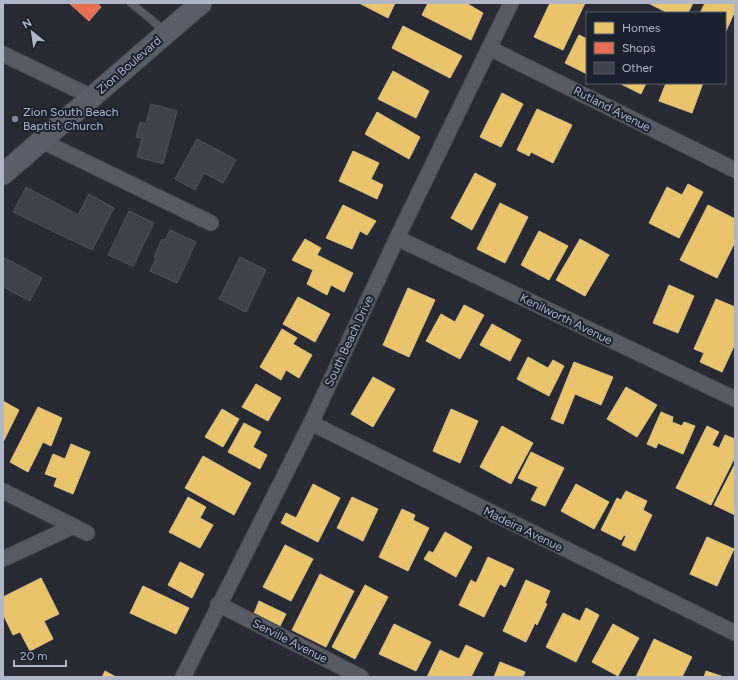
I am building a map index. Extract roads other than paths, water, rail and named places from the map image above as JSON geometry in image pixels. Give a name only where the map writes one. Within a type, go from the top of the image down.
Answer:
[{"type":"main road","name":"Zion Boulevard","points":[[3,174],[166,32],[202,3]]},
{"type":"street","name":"South Beach Drive","points":[[183,677],[218,604],[311,424],[397,238],[511,3]]},
{"type":"street","name":"Rutland Avenue","points":[[489,48],[735,170]]},
{"type":"street","points":[[3,54],[92,97]]},
{"type":"street","points":[[42,141],[210,223]]},
{"type":"street","name":"Kenilworth Avenue","points":[[397,238],[735,399]]},
{"type":"street","name":"Madeira Avenue","points":[[311,424],[735,633]]},
{"type":"street","points":[[3,491],[80,530],[3,559]]},
{"type":"street","name":"Serville Avenue","points":[[218,604],[361,677]]},
{"type":"lane","points":[[130,3],[166,32]]},
{"type":"place","name":"Zion South Beach Baptist Church","points":[[15,119]]}]
